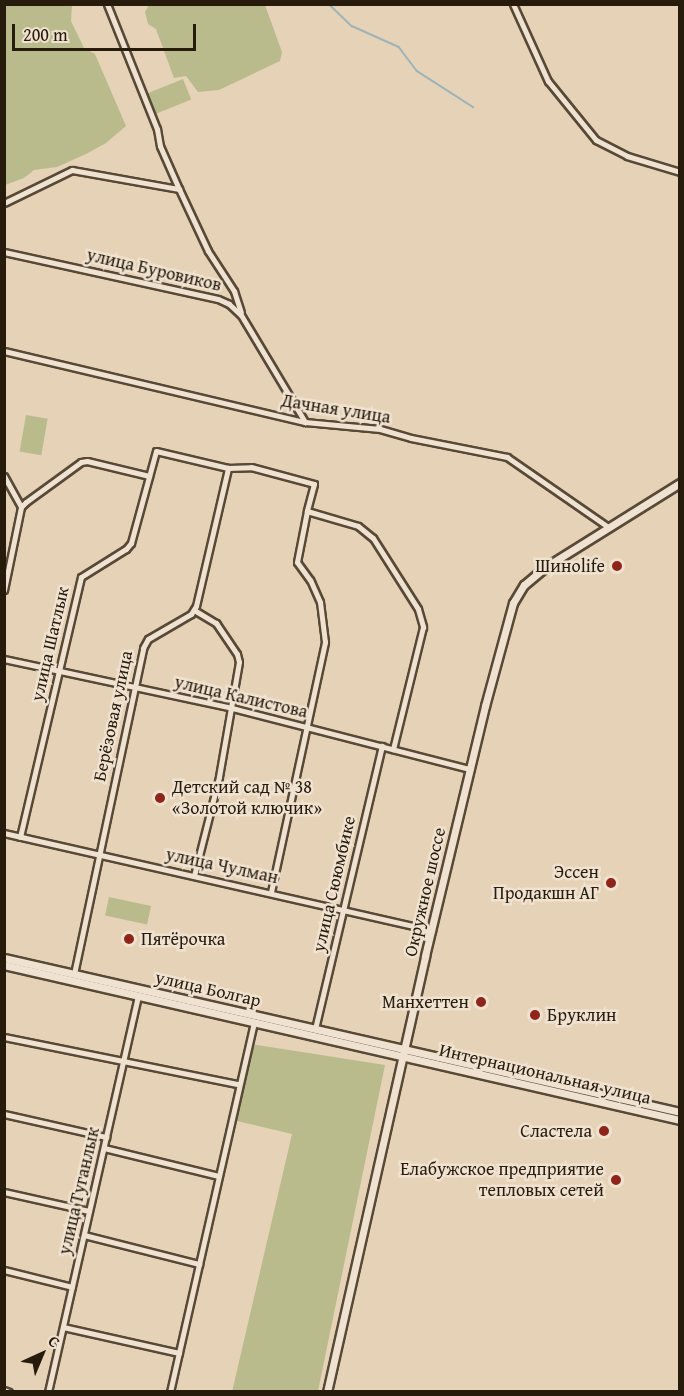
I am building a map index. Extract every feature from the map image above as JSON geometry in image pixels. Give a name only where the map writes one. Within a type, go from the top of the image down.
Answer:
[{"type":"street","points":[[106,4],[157,129],[160,146],[208,251],[234,291],[241,315]]},
{"type":"street","points":[[513,4],[548,81],[596,140],[627,156],[680,172]]},
{"type":"street","points":[[4,203],[72,170],[179,189]]},
{"type":"street","name":"улица Буровиков","points":[[4,252],[218,299],[229,304],[241,315],[305,422]]},
{"type":"street","name":"Дачная улица","points":[[4,351],[305,422],[380,429],[411,438],[507,457],[608,527]]},
{"type":"street","name":"улица Шатлык","points":[[20,837],[81,577],[129,546],[156,451],[228,468]]},
{"type":"street","points":[[21,507],[81,462],[87,461],[149,476]]},
{"type":"street","points":[[194,876],[219,777],[239,665],[237,654],[216,623],[194,610],[228,468],[251,467],[314,484],[297,562],[310,580],[320,602],[325,642],[271,892]]},
{"type":"street","points":[[4,476],[21,507],[4,590]]},
{"type":"street","name":"Окружное шоссе","points":[[327,1392],[470,769],[503,634],[517,595],[524,585],[547,566],[680,483]]},
{"type":"street","points":[[307,511],[358,526],[369,532],[422,616],[423,627],[393,748]]},
{"type":"street","name":"Берёзовая улица","points":[[74,974],[143,648],[148,639],[194,610]]},
{"type":"street","name":"улица Калистова","points":[[4,660],[232,708],[470,769]]},
{"type":"street","name":"улица Сююмбике","points":[[315,1029],[382,746]]},
{"type":"street","name":"улица Чулман","points":[[4,834],[271,892],[432,930]]},
{"type":"street","name":"улица Болгар","points":[[4,958],[315,1029],[405,1053]]},
{"type":"street","name":"улица Болгар","points":[[4,965],[138,997],[405,1053]]},
{"type":"street","name":"улица Туганлык","points":[[48,1392],[138,997]]},
{"type":"street","points":[[170,1392],[238,1084],[254,1022]]},
{"type":"street","points":[[4,1037],[238,1084]]},
{"type":"street","name":"Интернациональная улица","points":[[405,1053],[680,1112]]},
{"type":"street","name":"Интернациональная улица","points":[[405,1053],[680,1120]]},
{"type":"street","points":[[4,1114],[106,1137]]},
{"type":"street","points":[[104,1148],[219,1176]]},
{"type":"street","points":[[4,1191],[89,1211]]},
{"type":"street","points":[[84,1235],[199,1264]]},
{"type":"street","points":[[4,1270],[72,1287]]},
{"type":"street","points":[[63,1327],[179,1353]]},
{"type":"street","points":[[4,1390],[9,1392]]},
{"type":"green space","points":[[5,4],[72,5],[71,21],[84,48],[95,54],[126,126],[106,143],[86,154],[57,167],[34,170],[24,178],[5,185]]},
{"type":"green space","points":[[149,5],[265,5],[282,52],[280,61],[219,90],[198,92],[186,76],[174,78],[156,29],[148,24],[145,12]]},
{"type":"green space","points":[[183,79],[191,99],[154,114],[146,94]]},
{"type":"green space","points":[[26,415],[48,419],[41,455],[20,451]]},
{"type":"green space","points":[[109,897],[151,906],[147,925],[105,916]]},
{"type":"green space","points":[[250,1044],[385,1065],[318,1391],[232,1392],[292,1134],[233,1120]]},
{"type":"waterway","points":[[329,4],[352,26],[399,47],[417,71],[473,107]]},
{"type":"place","name":"Шиноlife","points":[[617,566]]},
{"type":"place","name":"Детский сад № 38 «Золотой ключик»","points":[[160,798]]},
{"type":"place","name":"Эссен Продакшн АГ","points":[[611,883]]},
{"type":"place","name":"Пятёрочка","points":[[129,939]]},
{"type":"place","name":"Манхеттен","points":[[481,1002]]},
{"type":"place","name":"Бруклин","points":[[535,1015]]},
{"type":"place","name":"Сластела","points":[[604,1131]]},
{"type":"place","name":"Елабужское предприятие тепловых сетей","points":[[616,1180]]}]
